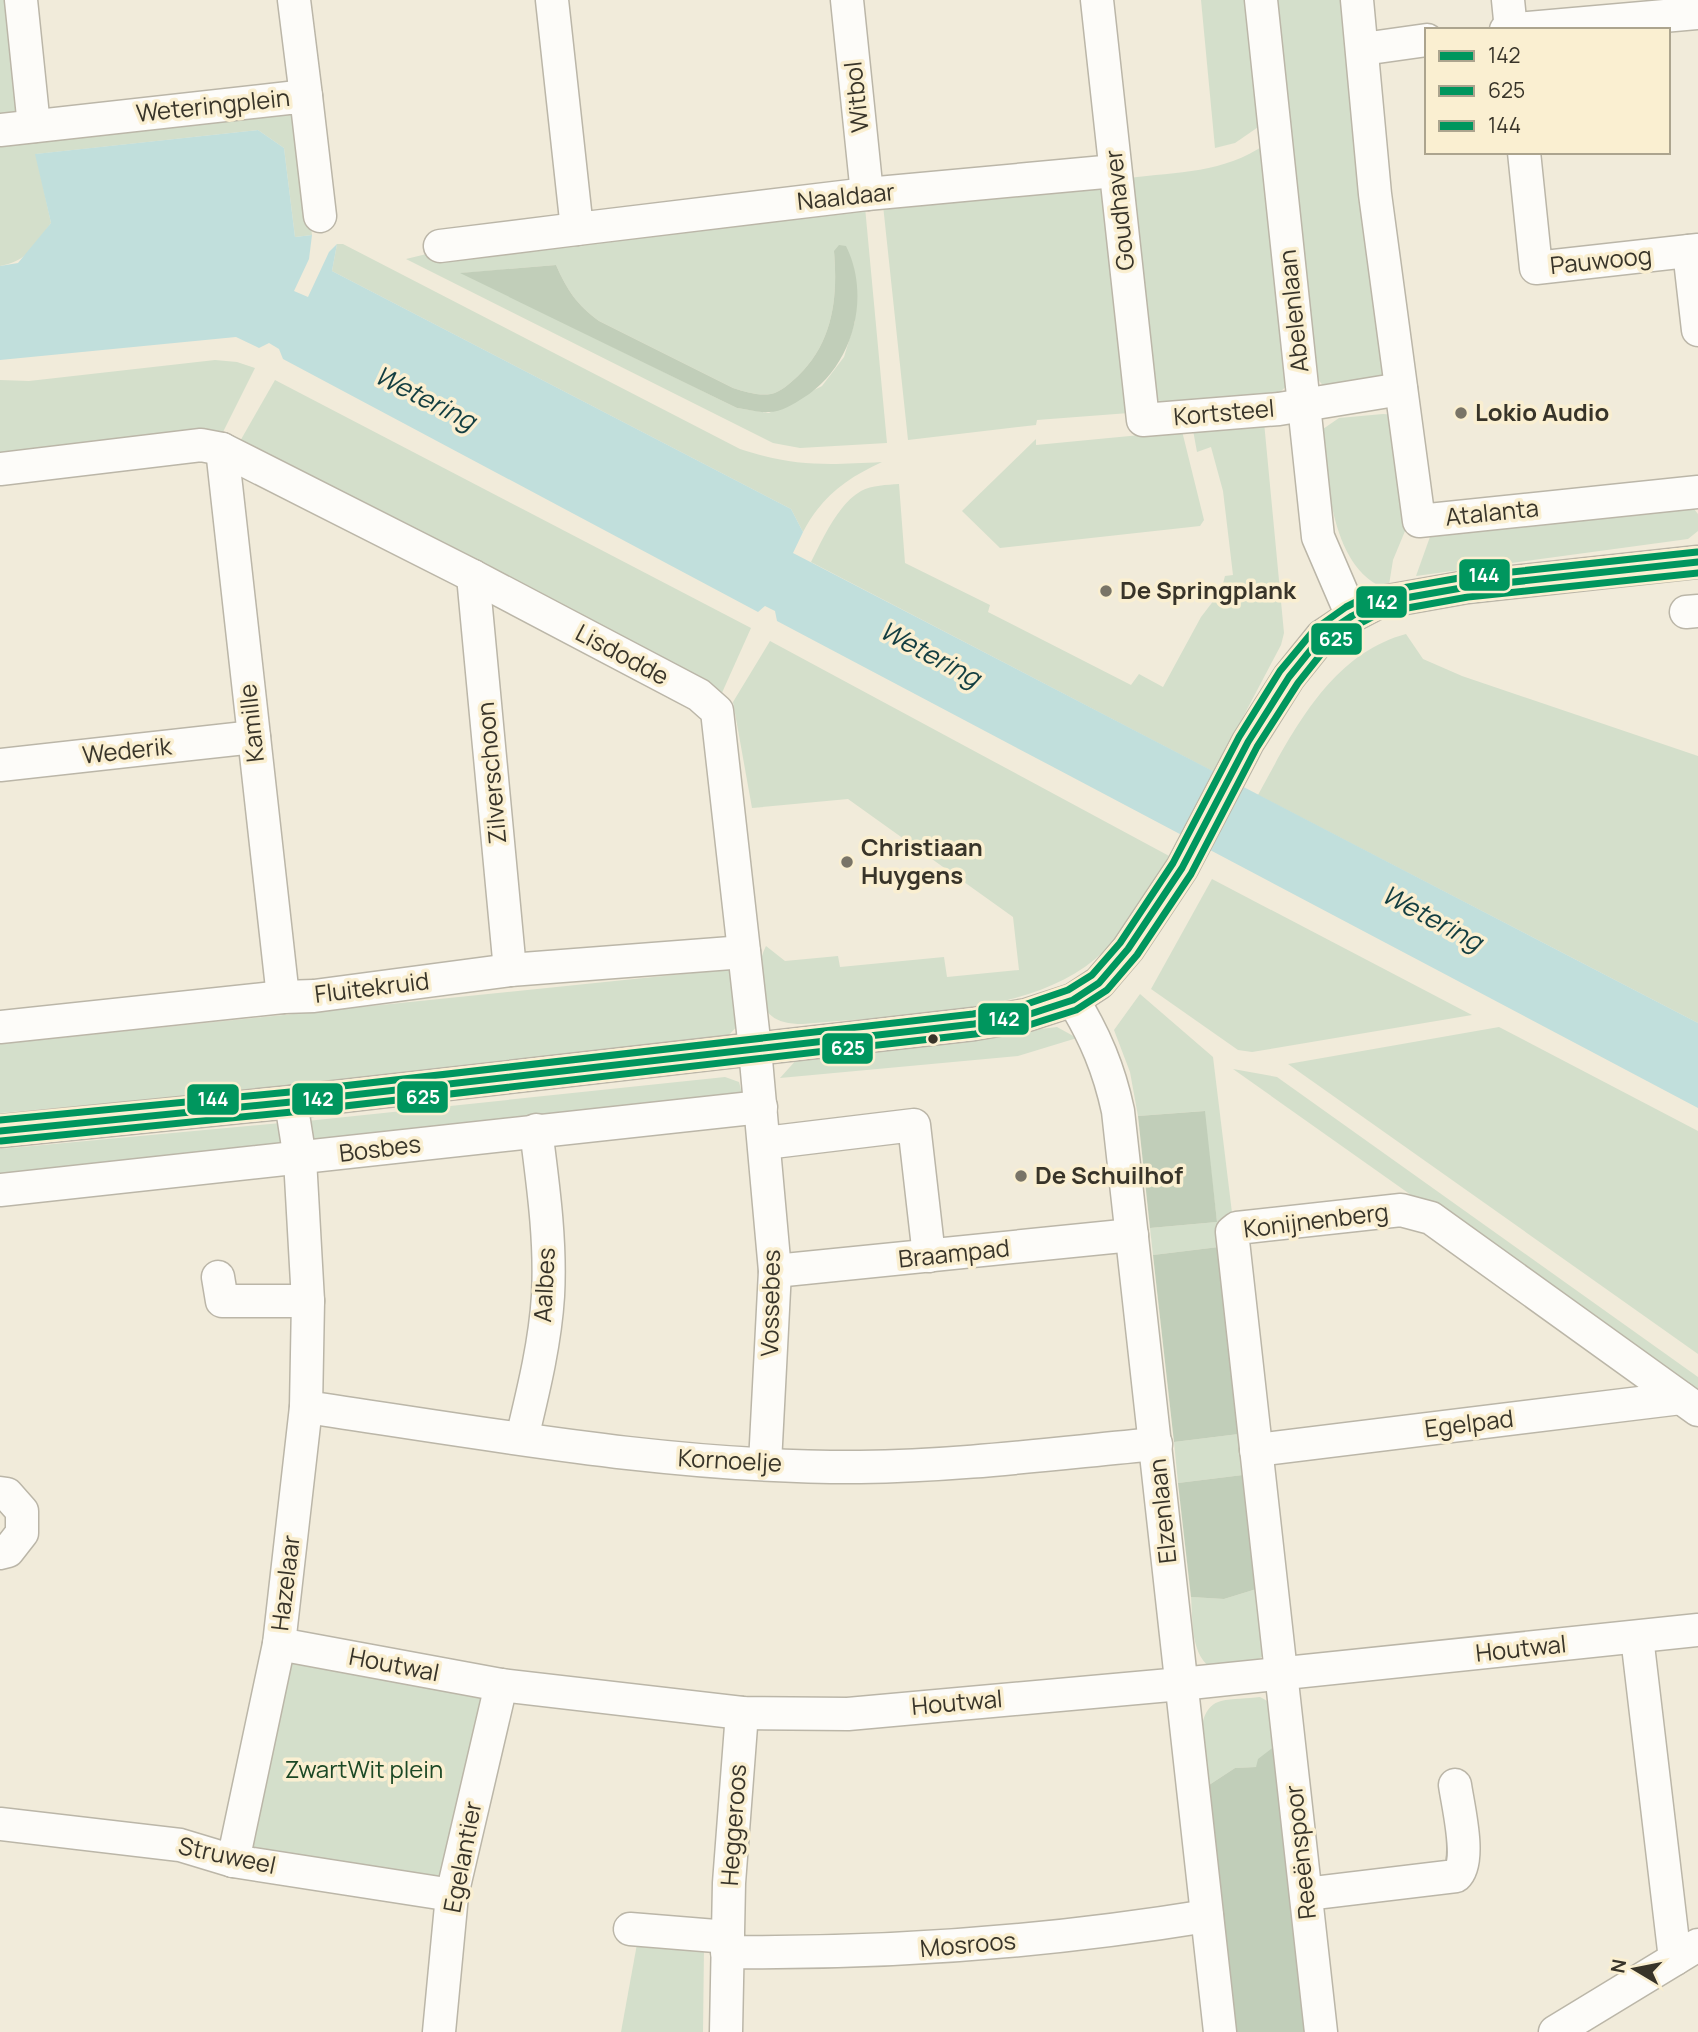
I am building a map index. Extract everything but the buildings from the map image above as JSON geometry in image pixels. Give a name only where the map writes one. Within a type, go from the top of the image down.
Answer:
[{"type":"street","points":[[21,0],[34,126]]},
{"type":"street","points":[[294,0],[306,96]]},
{"type":"street","points":[[552,0],[577,229]]},
{"type":"street","name":"Witbol","points":[[847,0],[867,194]]},
{"type":"street","name":"Goudhaver","points":[[1097,0],[1143,421]]},
{"type":"street","name":"Abelenlaan","points":[[1261,0],[1318,537],[1352,616]]},
{"type":"street","name":"Atalanta","points":[[1357,0],[1375,194],[1419,521],[1698,492]]},
{"type":"street","points":[[1508,0],[1511,28]]},
{"type":"street","points":[[1523,28],[1698,13]]},
{"type":"street","points":[[1363,49],[1425,40]]},
{"type":"street","name":"Weteringplein","points":[[0,130],[306,96],[320,216]]},
{"type":"street","name":"Pauwoog","points":[[1524,154],[1536,268],[1693,251]]},
{"type":"street","name":"Naaldaar","points":[[440,246],[867,194],[1115,171]]},
{"type":"street","points":[[1693,251],[1698,330]]},
{"type":"street","points":[[1304,404],[1401,389]]},
{"type":"street","name":"Kortsteel","points":[[1143,421],[1304,404]]},
{"type":"street","points":[[0,470],[201,445],[222,449]]},
{"type":"street","name":"Lisdodde","points":[[222,449],[473,576],[699,695],[717,711],[755,1049]]},
{"type":"street","name":"Kamille","points":[[222,449],[283,997]]},
{"type":"street","points":[[0,1131],[291,1102],[974,1024],[1027,1015],[1073,1000],[1099,983],[1128,949],[1181,868],[1248,742],[1289,677],[1322,636],[1377,603],[1467,587],[1698,562]]},
{"type":"street","name":"Zilverschoon","points":[[473,576],[510,970]]},
{"type":"street","name":"Wederik","points":[[0,765],[254,737]]},
{"type":"street","name":"Fluitekruid","points":[[0,1027],[314,996],[510,970],[744,952]]},
{"type":"street","name":"Elzenlaan","points":[[1073,1000],[1094,1034],[1108,1068],[1118,1111],[1220,2032]]},
{"type":"street","name":"Vossebes","points":[[755,1049],[775,1271],[765,1463]]},
{"type":"street","name":"Hazelaar","points":[[233,1861],[279,1644],[306,1407],[308,1301],[300,1159],[291,1102]]},
{"type":"street","name":"Bosbes","points":[[0,1190],[761,1107]]},
{"type":"street","points":[[765,1143],[914,1125],[929,1256]]},
{"type":"street","name":"Aalbes","points":[[522,1438],[536,1377],[548,1297],[546,1213],[536,1130]]},
{"type":"street","name":"Konijnenberg","points":[[1283,1673],[1231,1241],[1232,1232],[1237,1228],[1401,1210],[1431,1219],[1690,1404]]},
{"type":"street","name":"Braampad","points":[[775,1271],[1132,1236]]},
{"type":"street","points":[[218,1277],[222,1301],[308,1301]]},
{"type":"street","name":"Egelpad","points":[[1256,1450],[1690,1404]]},
{"type":"street","name":"Kornoelje","points":[[306,1407],[631,1455],[765,1463],[859,1467],[956,1463],[1156,1444]]},
{"type":"street","points":[[0,1493],[7,1494],[22,1511],[22,1534],[8,1551],[0,1553]]},
{"type":"street","name":"Houtwal","points":[[279,1644],[501,1685],[742,1713],[848,1714],[1181,1684],[1698,1630]]},
{"type":"street","points":[[1555,2032],[1687,1952],[1637,1637]]},
{"type":"street","name":"Reeënspoor","points":[[1283,1673],[1321,2032]]},
{"type":"street","name":"Egelantier","points":[[439,2032],[452,1895],[501,1685]]},
{"type":"street","name":"Heggeroos","points":[[726,2032],[727,1945],[742,1713]]},
{"type":"street","points":[[1306,1894],[1456,1877],[1461,1872],[1464,1855],[1455,1785]]},
{"type":"street","name":"Struweel","points":[[0,1824],[180,1845],[233,1861],[452,1895]]},
{"type":"street","name":"Mosroos","points":[[727,1945],[919,1950],[1129,1929],[1208,1916]]},
{"type":"street","points":[[630,1929],[727,1945]]},
{"type":"green space","points":[[0,0],[14,0],[24,110],[0,121]]},
{"type":"green space","points":[[1201,0],[1251,0],[1264,123],[1235,143],[1215,148]]},
{"type":"green space","points":[[1276,0],[1354,0],[1393,351],[1384,380],[1325,388],[1316,377]]},
{"type":"green space","points":[[296,110],[312,235],[295,237],[284,148],[258,130],[36,154],[51,223],[24,256],[0,266],[0,145]]},
{"type":"green space","points":[[1266,144],[1290,383],[1280,392],[1167,403],[1157,400],[1153,392],[1128,178],[1217,166],[1250,154]]},
{"type":"green space","points":[[1099,185],[1103,190],[1129,413],[1037,420],[1036,425],[908,440],[883,205]]},
{"type":"green space","points":[[865,207],[887,443],[800,448],[773,443],[406,259],[439,251]],"holes":[[[834,251],[855,321],[844,357],[822,386],[769,413],[737,408],[462,273],[556,265],[573,296],[599,321],[733,388],[757,394],[771,394],[785,387],[810,363],[819,349],[826,334],[834,302]]]},
{"type":"green space","points":[[337,244],[343,244],[740,449],[794,462],[882,462],[836,490],[818,509],[803,532],[791,509],[332,271]]},
{"type":"green space","points":[[839,245],[846,246],[854,266],[857,287],[853,330],[845,350],[820,385],[791,405],[769,412],[737,408],[460,273],[556,265],[573,296],[599,321],[733,388],[771,394],[792,381],[810,363],[826,334],[834,302],[834,251]]},
{"type":"green space","points":[[215,360],[237,362],[255,368],[221,436],[0,458],[0,380],[29,381]]},
{"type":"green space","points":[[275,380],[751,628],[721,695],[239,443]]},
{"type":"green space","points":[[1396,415],[1410,519],[1393,560],[1389,585],[1382,587],[1365,576],[1351,559],[1342,540],[1330,494],[1323,429],[1339,418]]},
{"type":"green space","points":[[1264,422],[1284,633],[1281,645],[1214,772],[811,562],[845,504],[861,491],[899,484],[905,563],[990,605],[988,612],[1131,685],[1139,674],[1163,687],[1201,617],[1221,591],[1225,576],[1233,575],[1223,491],[1211,447],[1197,452],[1193,430]]},
{"type":"green space","points":[[1182,431],[1204,520],[1200,526],[1000,548],[962,511],[1036,439],[1036,445]]},
{"type":"green space","points":[[1682,507],[1694,509],[1698,514],[1698,531],[1688,539],[1416,576],[1431,534]]},
{"type":"green space","points":[[1406,634],[1423,659],[1462,676],[1698,756],[1698,1023],[1258,795],[1300,721],[1335,677],[1380,644]]},
{"type":"green space","points":[[770,641],[1171,857],[1113,942],[1075,974],[1041,990],[1002,1001],[920,1015],[803,1024],[782,1021],[769,1014],[762,1000],[760,979],[766,946],[785,961],[838,956],[840,967],[944,957],[947,977],[1019,970],[1013,917],[848,799],[752,808],[733,702]]},
{"type":"green space","points":[[1212,879],[1472,1015],[1252,1052],[1238,1050],[1151,989]]},
{"type":"green space","points":[[731,969],[741,1022],[728,1036],[403,1077],[0,1113],[0,1044]]},
{"type":"green space","points":[[1140,994],[1213,1057],[1233,1221],[1227,1246],[1153,1255],[1150,1228],[1217,1222],[1204,1111],[1138,1116],[1130,1072],[1114,1030]]},
{"type":"green space","points":[[1057,1027],[1077,1038],[1018,1056],[780,1078],[798,1058]]},
{"type":"green space","points":[[1499,1027],[1698,1131],[1698,1354],[1288,1064]]},
{"type":"green space","points":[[1233,1069],[1277,1077],[1698,1377],[1698,1398]]},
{"type":"green space","points":[[725,1077],[739,1082],[743,1097],[313,1150],[307,1121]]},
{"type":"green space","points":[[1205,1111],[1217,1222],[1150,1228],[1138,1116]]},
{"type":"green space","points":[[281,1123],[284,1153],[0,1187],[0,1149]]},
{"type":"green space","points":[[1227,1246],[1247,1433],[1174,1442],[1153,1255]]},
{"type":"green space","points":[[1247,1433],[1251,1474],[1178,1483],[1174,1442]]},
{"type":"green space","points":[[1251,1474],[1263,1587],[1224,1599],[1191,1597],[1178,1483]]},
{"type":"green space","points":[[1263,1587],[1269,1650],[1257,1661],[1214,1670],[1201,1656],[1194,1638],[1191,1597],[1224,1599]]},
{"type":"green space","name":"ZwartWit plein","points":[[279,1644],[501,1685],[452,1895],[233,1861]]},
{"type":"green space","points":[[1260,1697],[1274,1710],[1280,1742],[1256,1767],[1235,1768],[1206,1787],[1201,1738],[1205,1715],[1211,1706],[1221,1701]]},
{"type":"green space","points":[[1280,1742],[1308,2032],[1234,2032],[1206,1787],[1235,1768],[1256,1767],[1258,1759]]},
{"type":"green space","points":[[637,1944],[704,1948],[703,2032],[621,2032]]},
{"type":"water","name":"Wetering","points":[[258,130],[284,148],[295,237],[312,235],[309,259],[294,291],[308,297],[329,252],[337,244],[332,271],[791,509],[803,532],[793,553],[1698,1023],[1698,1108],[777,621],[775,611],[765,606],[758,612],[283,359],[279,349],[269,343],[259,348],[236,337],[0,360],[0,266],[18,263],[51,223],[35,154]]},
{"type":"transit line","name":"144","points":[[0,1120],[290,1092],[973,1014],[1024,1005],[1068,990],[1092,975],[1120,943],[1173,863],[1239,737],[1280,671],[1315,629],[1346,607],[1374,593],[1465,577],[1697,552]]},
{"type":"transit line","name":"142","points":[[0,1131],[291,1102],[974,1024],[1027,1015],[1073,1000],[1099,983],[1128,949],[1182,868],[1248,742],[1289,677],[1322,636],[1377,603],[1467,587],[1698,562]]},
{"type":"transit line","name":"625","points":[[1,1141],[292,1112],[975,1034],[1029,1025],[1076,1010],[1107,990],[1137,955],[1191,874],[1257,747],[1298,683],[1329,644],[1380,613],[1468,597],[1698,573]]},
{"type":"place","name":"Lokio Audio","points":[[1461,413]]},
{"type":"place","name":"De Springplank","points":[[1106,591]]},
{"type":"place","name":"Christiaan Huygens","points":[[847,862]]},
{"type":"place","name":"De Schuilhof","points":[[1021,1176]]}]
